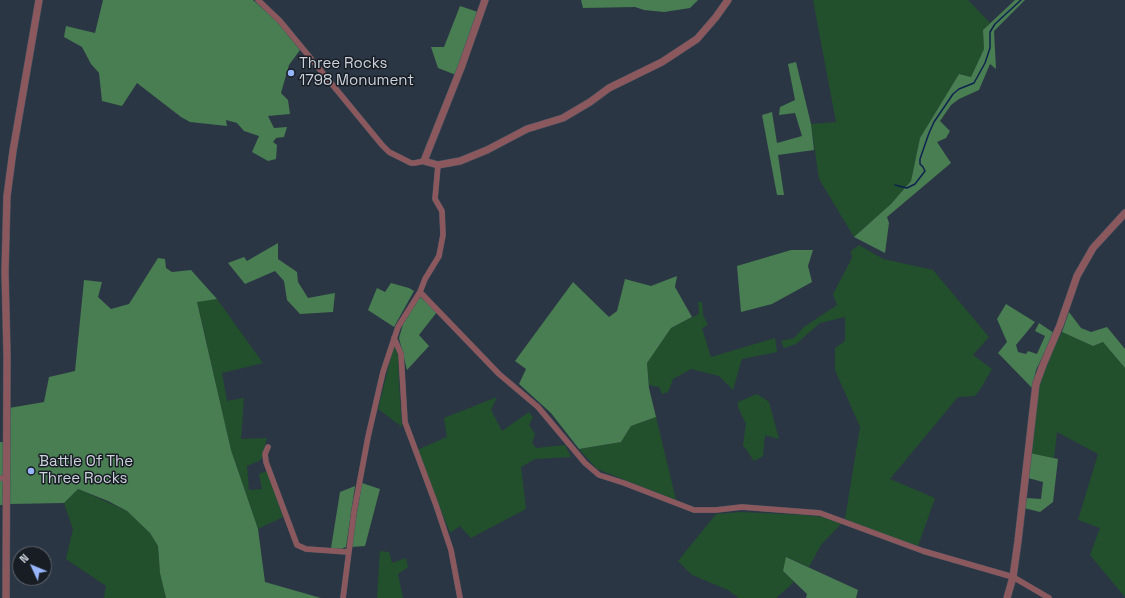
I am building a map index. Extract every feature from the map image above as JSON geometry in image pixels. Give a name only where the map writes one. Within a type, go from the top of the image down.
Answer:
[{"type":"street","points":[[6,598],[3,479],[7,355],[7,196],[39,0]]},
{"type":"street","points":[[258,0],[280,21],[382,145],[390,152],[411,163],[424,161],[438,165],[460,161],[493,147],[527,129],[563,118],[590,102],[609,88],[662,62],[697,38],[716,17],[728,0]]},
{"type":"street","points":[[424,161],[461,68],[485,0]]},
{"type":"street","points":[[343,598],[354,512],[368,437],[383,372],[398,327],[420,292],[424,280],[439,256],[444,235],[442,211],[435,198],[438,165]]},
{"type":"street","points":[[1007,598],[1013,577],[1036,384],[1060,326],[1077,276],[1094,248],[1125,213]]},
{"type":"street","points":[[420,292],[498,374],[538,407],[585,463],[599,475],[694,510],[716,510],[742,507],[820,513],[923,551],[1013,577],[1049,598]]},
{"type":"street","points":[[394,338],[400,354],[405,422],[451,550],[460,598]]},
{"type":"street","points":[[268,447],[265,454],[266,462],[297,545],[306,549],[348,552]]},
{"type":"green space","points":[[103,0],[253,0],[278,22],[300,50],[289,65],[281,93],[288,100],[290,114],[268,116],[274,128],[287,127],[284,137],[276,138],[273,142],[277,145],[276,159],[268,161],[252,152],[259,136],[244,131],[237,123],[226,120],[227,126],[190,122],[181,117],[137,83],[122,106],[102,101],[99,73],[91,64],[82,47],[64,37],[66,26],[95,33]]},
{"type":"green space","points":[[581,0],[698,0],[690,8],[664,12],[644,10],[635,7],[583,8]]},
{"type":"green space","points":[[813,0],[968,0],[990,23],[983,30],[984,49],[971,77],[959,74],[920,138],[911,181],[891,204],[854,237],[819,179],[811,124],[836,122]]},
{"type":"green space","points":[[1015,0],[1025,0],[994,31],[996,69],[990,64],[979,90],[959,99],[951,105],[940,121],[950,131],[946,138],[937,142],[951,163],[887,217],[889,223],[885,253],[854,237],[891,204],[911,181],[920,138],[959,74],[971,77],[984,49],[983,30]]},
{"type":"green space","points":[[460,6],[478,12],[456,75],[438,68],[431,47],[444,47]]},
{"type":"green space","points":[[796,62],[811,124],[814,150],[778,155],[784,195],[777,195],[762,115],[772,112],[777,143],[802,136],[795,113],[779,115],[780,107],[795,100],[788,64]]},
{"type":"green space","points":[[278,243],[278,259],[297,272],[298,282],[308,298],[335,293],[333,312],[300,314],[287,300],[284,281],[275,271],[245,284],[228,263],[244,257],[247,261]]},
{"type":"green space","points":[[859,245],[883,259],[933,270],[989,337],[973,355],[992,369],[981,388],[975,396],[958,397],[890,479],[935,498],[918,546],[888,537],[845,519],[860,427],[835,370],[835,348],[845,341],[845,317],[820,323],[796,344],[784,348],[781,341],[794,338],[804,327],[837,305],[833,294],[852,258],[851,251]]},
{"type":"green space","points":[[791,250],[813,250],[808,266],[812,282],[772,304],[741,312],[737,266]]},
{"type":"green space","points":[[158,258],[165,259],[166,268],[172,272],[191,270],[217,299],[197,302],[231,450],[258,529],[265,582],[321,598],[166,598],[160,573],[158,546],[150,533],[127,511],[108,501],[78,489],[64,503],[9,504],[9,408],[44,402],[49,377],[75,371],[84,280],[102,282],[98,297],[111,309],[129,304]]},
{"type":"green space","points":[[677,276],[675,287],[692,317],[671,328],[647,363],[649,388],[656,417],[631,426],[621,442],[579,449],[551,413],[519,384],[526,369],[515,361],[573,282],[609,317],[617,311],[625,279],[651,286]]},
{"type":"green space","points":[[391,283],[414,291],[394,327],[368,310],[377,288],[385,292]]},
{"type":"green space","points":[[420,297],[437,312],[419,335],[429,346],[407,370],[399,338],[403,324]]},
{"type":"green space","points":[[217,299],[263,363],[222,373],[227,401],[244,398],[241,439],[267,438],[261,460],[247,466],[249,490],[262,489],[259,474],[267,471],[283,517],[258,529],[231,450],[197,301]]},
{"type":"green space","points":[[698,302],[702,302],[703,315],[708,325],[702,328],[711,357],[775,338],[777,352],[742,359],[733,390],[719,376],[691,369],[673,379],[668,392],[662,394],[659,387],[649,385],[647,363],[671,328],[699,314]]},
{"type":"green space","points":[[1006,304],[1035,322],[1016,345],[1018,352],[1026,354],[1028,351],[1037,354],[1045,336],[1035,331],[1039,323],[1054,333],[1036,370],[1032,388],[998,353],[1007,342],[997,319]]},
{"type":"green space","points":[[1069,312],[1081,328],[1091,332],[1107,327],[1125,349],[1125,368],[1103,342],[1093,346],[1062,332]]},
{"type":"green space","points":[[1062,332],[1093,346],[1103,342],[1125,368],[1125,597],[1090,555],[1100,528],[1078,520],[1098,454],[1057,432],[1054,458],[1030,453],[1034,413],[1041,377]]},
{"type":"green space","points":[[394,345],[398,356],[402,427],[378,409]]},
{"type":"green space","points":[[757,394],[769,402],[779,439],[765,435],[763,456],[754,461],[743,445],[746,424],[738,407],[738,402]]},
{"type":"green space","points":[[497,397],[491,410],[502,431],[529,412],[533,417],[529,425],[535,434],[532,443],[536,448],[565,445],[571,457],[535,459],[521,467],[526,509],[471,538],[460,526],[450,533],[417,450],[447,437],[444,418]]},
{"type":"green space","points":[[656,417],[676,500],[597,469],[579,449],[621,442],[631,426]]},
{"type":"green space","points":[[0,442],[4,442],[3,505],[0,505]]},
{"type":"green space","points":[[1030,453],[1058,459],[1053,502],[1040,512],[1024,508],[1027,498],[1041,499],[1043,482],[1028,478]]},
{"type":"green space","points":[[362,483],[380,489],[365,546],[351,547]]},
{"type":"green space","points":[[355,486],[346,547],[338,550],[331,548],[340,492]]},
{"type":"green space","points":[[78,489],[127,511],[150,533],[158,546],[160,573],[166,598],[104,598],[106,586],[66,559],[73,529],[64,503]]},
{"type":"green space","points":[[742,512],[824,517],[841,524],[821,545],[809,567],[787,557],[783,571],[794,582],[776,598],[739,598],[728,590],[692,575],[678,561],[716,514]]},
{"type":"green space","points":[[380,551],[389,552],[392,563],[406,558],[408,567],[398,574],[403,598],[377,598]]},
{"type":"green space","points":[[786,557],[858,590],[856,598],[806,598],[807,594],[783,571]]},
{"type":"waterway","points":[[895,185],[907,188],[915,184],[925,171],[920,164],[920,159],[934,122],[953,94],[959,89],[974,83],[985,63],[990,48],[990,32],[995,24],[1021,0]]},
{"type":"place","name":"Three Rocks 1798 Monument","points":[[291,73]]},
{"type":"place","name":"Battle Of The Three Rocks","points":[[31,471]]}]
